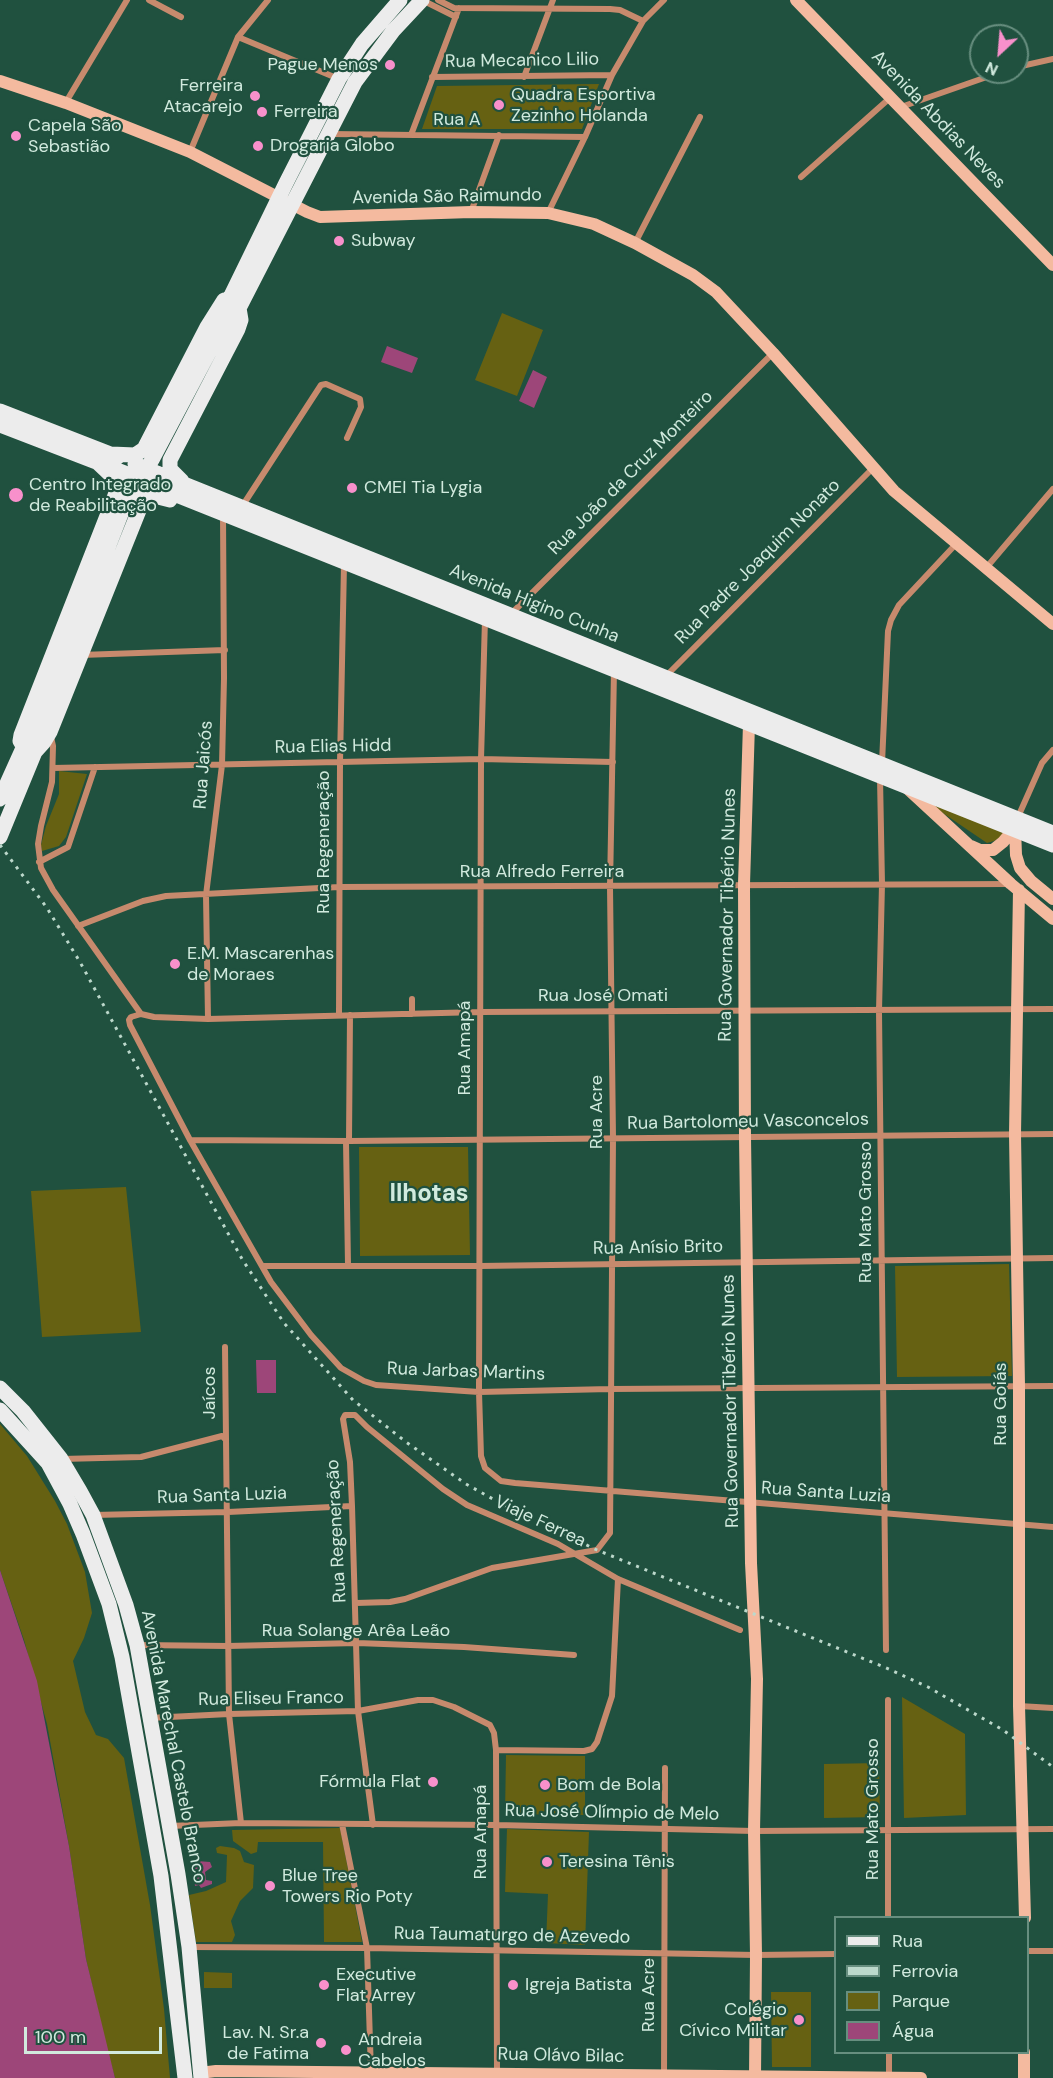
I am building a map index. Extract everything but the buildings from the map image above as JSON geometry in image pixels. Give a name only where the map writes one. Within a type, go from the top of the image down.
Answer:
[{"type":"main road","points":[[0,799],[29,749],[44,742],[44,729],[121,513],[153,458],[225,322],[235,316],[235,303],[286,201],[339,79],[362,44],[400,0]]},
{"type":"main road","points":[[286,201],[328,134],[355,82],[393,31],[422,0]]},
{"type":"main road","points":[[111,454],[135,455],[144,449],[216,310],[224,301],[235,303]]},
{"type":"main road","points":[[44,729],[80,655],[142,503],[148,497],[154,496],[174,501],[188,493],[170,468],[170,460],[238,329],[241,321],[235,303]]},
{"type":"main road","name":"Avenida Higino Cunha","points":[[0,411],[111,454],[132,470]]},
{"type":"main road","name":"Avenida Higino Cunha","points":[[0,425],[97,462],[132,470],[188,493],[241,508],[665,677],[754,720]]},
{"type":"main road","points":[[29,749],[20,741],[21,735],[117,488],[116,480],[97,462]]},
{"type":"main road","name":"Avenida Higino Cunha","points":[[188,493],[223,513],[614,669],[754,720],[1016,823],[1053,845]]},
{"type":"main road","points":[[0,837],[29,749]]},
{"type":"main road","name":"Avenida Higino Cunha","points":[[881,769],[902,784],[1016,823],[1053,833]]},
{"type":"main road","name":"Avenida Marechal Castelo Branco","points":[[0,1388],[23,1411],[62,1459],[93,1515],[126,1605],[137,1645],[170,1826],[189,1947],[195,2076]]},
{"type":"main road","name":"Avenida Marechal Castelo Branco","points":[[0,1410],[48,1463],[70,1504],[96,1565],[109,1604],[122,1657],[195,2076]]},
{"type":"main road","points":[[161,1876],[178,1874]]},
{"type":"street","points":[[66,103],[127,0]]},
{"type":"street","points":[[148,0],[181,17]]},
{"type":"street","points":[[190,152],[237,37],[268,0]]},
{"type":"street","points":[[422,0],[456,17]]},
{"type":"street","points":[[438,0],[457,8],[620,10],[643,21]]},
{"type":"street","points":[[524,77],[553,0]]},
{"type":"street","points":[[548,213],[612,75],[643,21],[664,0]]},
{"type":"street","name":"Avenida Abdias Neves","points":[[796,0],[1053,265]]},
{"type":"street","points":[[411,135],[456,17],[457,8]]},
{"type":"street","points":[[237,37],[339,79]]},
{"type":"street","points":[[1029,64],[1053,59]]},
{"type":"street","name":"Rua Mecanico Lilio","points":[[432,77],[612,75]]},
{"type":"street","name":"Avenida São Raimundo","points":[[0,81],[66,103],[190,152],[320,217],[471,212],[548,213],[594,224],[635,243],[693,275],[716,292],[773,353],[894,491],[1053,624]]},
{"type":"street","points":[[901,107],[969,83]]},
{"type":"street","points":[[801,177],[892,97]]},
{"type":"street","points":[[635,243],[700,117]]},
{"type":"street","name":"Rua A","points":[[328,134],[585,137]]},
{"type":"street","points":[[471,212],[499,135]]},
{"type":"street","name":"Rua João da Cruz Monteiro","points":[[510,615],[773,353]]},
{"type":"street","points":[[241,508],[321,385],[326,384],[360,399],[361,403],[347,438]]},
{"type":"street","name":"Rua Padre Joaquim Nonato","points":[[665,677],[873,468]]},
{"type":"street","points":[[986,568],[1053,489]]},
{"type":"street","name":"Rua Jaicós","points":[[208,1019],[206,895],[222,765],[225,650],[223,513]]},
{"type":"street","name":"Rua Mato Grosso","points":[[886,1650],[879,1011],[882,884],[881,769],[888,632],[899,605],[957,544]]},
{"type":"street","name":"Rua Regeneração","points":[[339,1015],[344,561]]},
{"type":"street","name":"Rua Amapá","points":[[485,617],[481,759],[479,1392],[481,1456],[485,1468],[492,1475]]},
{"type":"street","points":[[80,655],[225,650]]},
{"type":"street","name":"Rua Acre","points":[[576,1555],[597,1550],[610,1533],[613,1138],[610,887],[614,669]]},
{"type":"street","name":"Rua Governador Tibério Nunes","points":[[754,720],[744,884],[751,1563],[757,1678],[754,1831],[755,2077]]},
{"type":"street","points":[[44,729],[53,746],[53,768],[38,844],[39,862],[53,890],[141,1014]]},
{"type":"street","points":[[967,844],[980,850],[993,850],[1003,842],[1016,823],[1042,762],[1053,750]]},
{"type":"street","name":"Rua Elias Hidd","points":[[53,768],[481,759],[613,762]]},
{"type":"street","points":[[39,862],[68,847],[95,767]]},
{"type":"street","points":[[902,784],[1053,919]]},
{"type":"street","points":[[1016,823],[1016,855],[1020,868],[1031,881],[1053,899]]},
{"type":"street","name":"Rua Alfredo Ferreira","points":[[78,926],[143,901],[166,896],[339,887],[482,888],[744,884],[1015,887]]},
{"type":"street","name":"Rua Goiás","points":[[1015,887],[1019,1706],[1024,1828],[1024,1916]]},
{"type":"street","points":[[412,999],[412,1014]]},
{"type":"street","name":"Rua José Omati","points":[[141,1014],[154,1017],[208,1019],[480,1012],[1053,1009]]},
{"type":"street","name":"Rua Jarbas Martins","points":[[141,1014],[131,1017],[130,1025],[190,1140],[271,1282],[311,1335],[341,1368],[353,1376],[376,1385],[479,1392],[1053,1386]]},
{"type":"street","points":[[348,1264],[350,1015]]},
{"type":"street","name":"Rua Bartolomeu Vasconcelos","points":[[190,1140],[348,1141],[1053,1134]]},
{"type":"street","name":"Rua Anísio Brito","points":[[263,1266],[348,1264],[480,1266],[1053,1258]]},
{"type":"street","name":"Jaícos","points":[[225,1347],[225,1439]]},
{"type":"street","name":"Rua Regeneração","points":[[345,1415],[352,1506],[358,1712],[373,1825]]},
{"type":"street","name":"Viaje Ferrea","points":[[345,1415],[354,1415],[443,1489],[468,1505],[494,1518],[533,1532],[618,1579],[741,1630]]},
{"type":"street","points":[[62,1459],[141,1457],[222,1436],[225,1439],[228,1512],[229,1714],[241,1823]]},
{"type":"street","name":"Rua Santa Luzia","points":[[492,1475],[501,1481],[515,1484],[1053,1527]]},
{"type":"street","name":"Rua Santa Luzia","points":[[93,1515],[352,1506]]},
{"type":"street","points":[[356,1603],[405,1599],[492,1568],[536,1559],[576,1555]]},
{"type":"street","points":[[496,1750],[584,1751],[592,1749],[597,1742],[612,1696],[615,1676],[618,1579]]},
{"type":"street","name":"Rua Solange Arêa Leão","points":[[137,1645],[228,1646],[357,1643],[464,1647],[574,1655]]},
{"type":"street","name":"Rua Amapá","points":[[358,1712],[418,1700],[434,1700],[490,1725],[494,1733],[496,1750],[497,2076]]},
{"type":"street","name":"Rua Mato Grosso","points":[[888,1700],[888,1916]]},
{"type":"street","points":[[1019,1706],[1053,1708]]},
{"type":"street","name":"Rua Eliseu Franco","points":[[149,1718],[358,1712]]},
{"type":"street","name":"Rua Acre","points":[[664,2077],[665,1768]]},
{"type":"street","name":"Rua José Olímpio de Melo","points":[[170,1826],[241,1823],[496,1825],[754,1831],[1053,1829]]},
{"type":"street","points":[[342,1824],[367,1948],[371,2075]]},
{"type":"street","name":"Rua Taumaturgo de Azevedo","points":[[189,1947],[756,1955],[834,1954]]},
{"type":"street","points":[[1029,1951],[1053,1951]]},
{"type":"street","points":[[889,2078],[890,2054]]},
{"type":"street","points":[[1024,2054],[1024,2078]]},
{"type":"street","name":"Rua Olávo Bilac","points":[[195,2076],[216,2071],[371,2075],[921,2078]]},
{"type":"green space","points":[[599,84],[582,129],[422,129],[437,86]]},
{"type":"green space","points":[[502,313],[543,330],[517,396],[475,380]]},
{"type":"green space","points":[[59,771],[87,774],[66,837],[59,846],[42,851],[41,845],[46,826],[59,794]]},
{"type":"green space","points":[[934,804],[1004,830],[1002,836],[987,843],[934,807]]},
{"type":"green space","points":[[359,1147],[468,1147],[470,1255],[360,1256]]},
{"type":"green space","points":[[126,1187],[141,1332],[42,1337],[31,1191]]},
{"type":"green space","points":[[1009,1264],[1012,1376],[897,1377],[895,1266]]},
{"type":"green space","points":[[0,1424],[27,1456],[55,1501],[67,1524],[85,1572],[92,1613],[73,1661],[85,1712],[96,1735],[108,1739],[124,1758],[150,1905],[164,2009],[170,2078],[115,2078],[106,2045],[86,1959],[47,1724],[24,1640],[0,1570]]},
{"type":"green space","points":[[902,1697],[965,1734],[966,1815],[904,1818]]},
{"type":"green space","name":"Bom de Bola","points":[[506,1755],[585,1756],[585,1815],[505,1814]]},
{"type":"green space","points":[[879,1763],[880,1817],[824,1818],[824,1764]]},
{"type":"green space","points":[[340,1828],[362,1942],[324,1942],[323,1842],[258,1842],[257,1852],[251,1854],[233,1841],[232,1830]]},
{"type":"green space","name":"Teresina Tênis","points":[[507,1829],[589,1832],[585,1945],[546,1943],[548,1894],[505,1892]]},
{"type":"green space","points":[[220,1846],[240,1851],[244,1862],[254,1865],[253,1888],[240,1901],[231,1921],[235,1935],[232,1942],[196,1942],[189,1895],[206,1891],[226,1882],[227,1855],[217,1853],[216,1848]]},
{"type":"green space","points":[[204,1972],[232,1973],[232,1988],[204,1988]]},
{"type":"green space","points":[[771,1992],[811,1992],[811,2067],[772,2067]]},
{"type":"water","points":[[387,346],[418,358],[412,373],[381,362]]},
{"type":"water","points":[[533,370],[547,377],[534,408],[519,401]]},
{"type":"water","points":[[256,1360],[276,1360],[276,1393],[257,1393]]},
{"type":"water","points":[[0,1570],[37,1681],[69,1846],[86,1959],[115,2078],[0,2078]]},
{"type":"water","points":[[192,1862],[210,1862],[212,1867],[205,1872],[206,1880],[212,1881],[212,1884],[201,1888],[199,1885],[195,1886]]},
{"type":"railway","points":[[0,845],[47,908],[80,962],[242,1259],[284,1323],[353,1400],[406,1442],[466,1484],[511,1509],[597,1550],[928,1687],[1003,1730],[1053,1767]]},
{"type":"place","name":"Pague Menos","points":[[390,65]]},
{"type":"place","name":"Ferreira Atacarejo","points":[[255,96]]},
{"type":"place","name":"Quadra Esportiva Zezinho Holanda","points":[[499,105]]},
{"type":"place","name":"Ferreira","points":[[262,112]]},
{"type":"place","name":"Capela São Sebastião","points":[[16,136]]},
{"type":"place","name":"Drogaria Globo","points":[[258,146]]},
{"type":"place","name":"Subway","points":[[339,241]]},
{"type":"place","name":"CMEI Tia Lygia","points":[[352,488]]},
{"type":"place","name":"Centro Integrado de Reabilitação","points":[[16,495]]},
{"type":"place","name":"E.M. Mascarenhas de Moraes","points":[[175,964]]},
{"type":"place","name":"Fórmula Flat","points":[[433,1782]]},
{"type":"place","name":"Bom de Bola","points":[[545,1785]]},
{"type":"place","name":"Teresina Tênis","points":[[547,1862]]},
{"type":"place","name":"Blue Tree Towers Rio Poty","points":[[270,1886]]},
{"type":"place","name":"Executive Flat Arrey","points":[[324,1985]]},
{"type":"place","name":"Igreja Batista","points":[[513,1985]]},
{"type":"place","name":"Colégio Cívico Militar","points":[[799,2020]]},
{"type":"place","name":"Lav. N. Sr.a de Fatima","points":[[321,2043]]},
{"type":"place","name":"Andreia Cabelos","points":[[346,2050]]},
{"type":"district","name":"Ilhotas","points":[[429,1195]]}]
